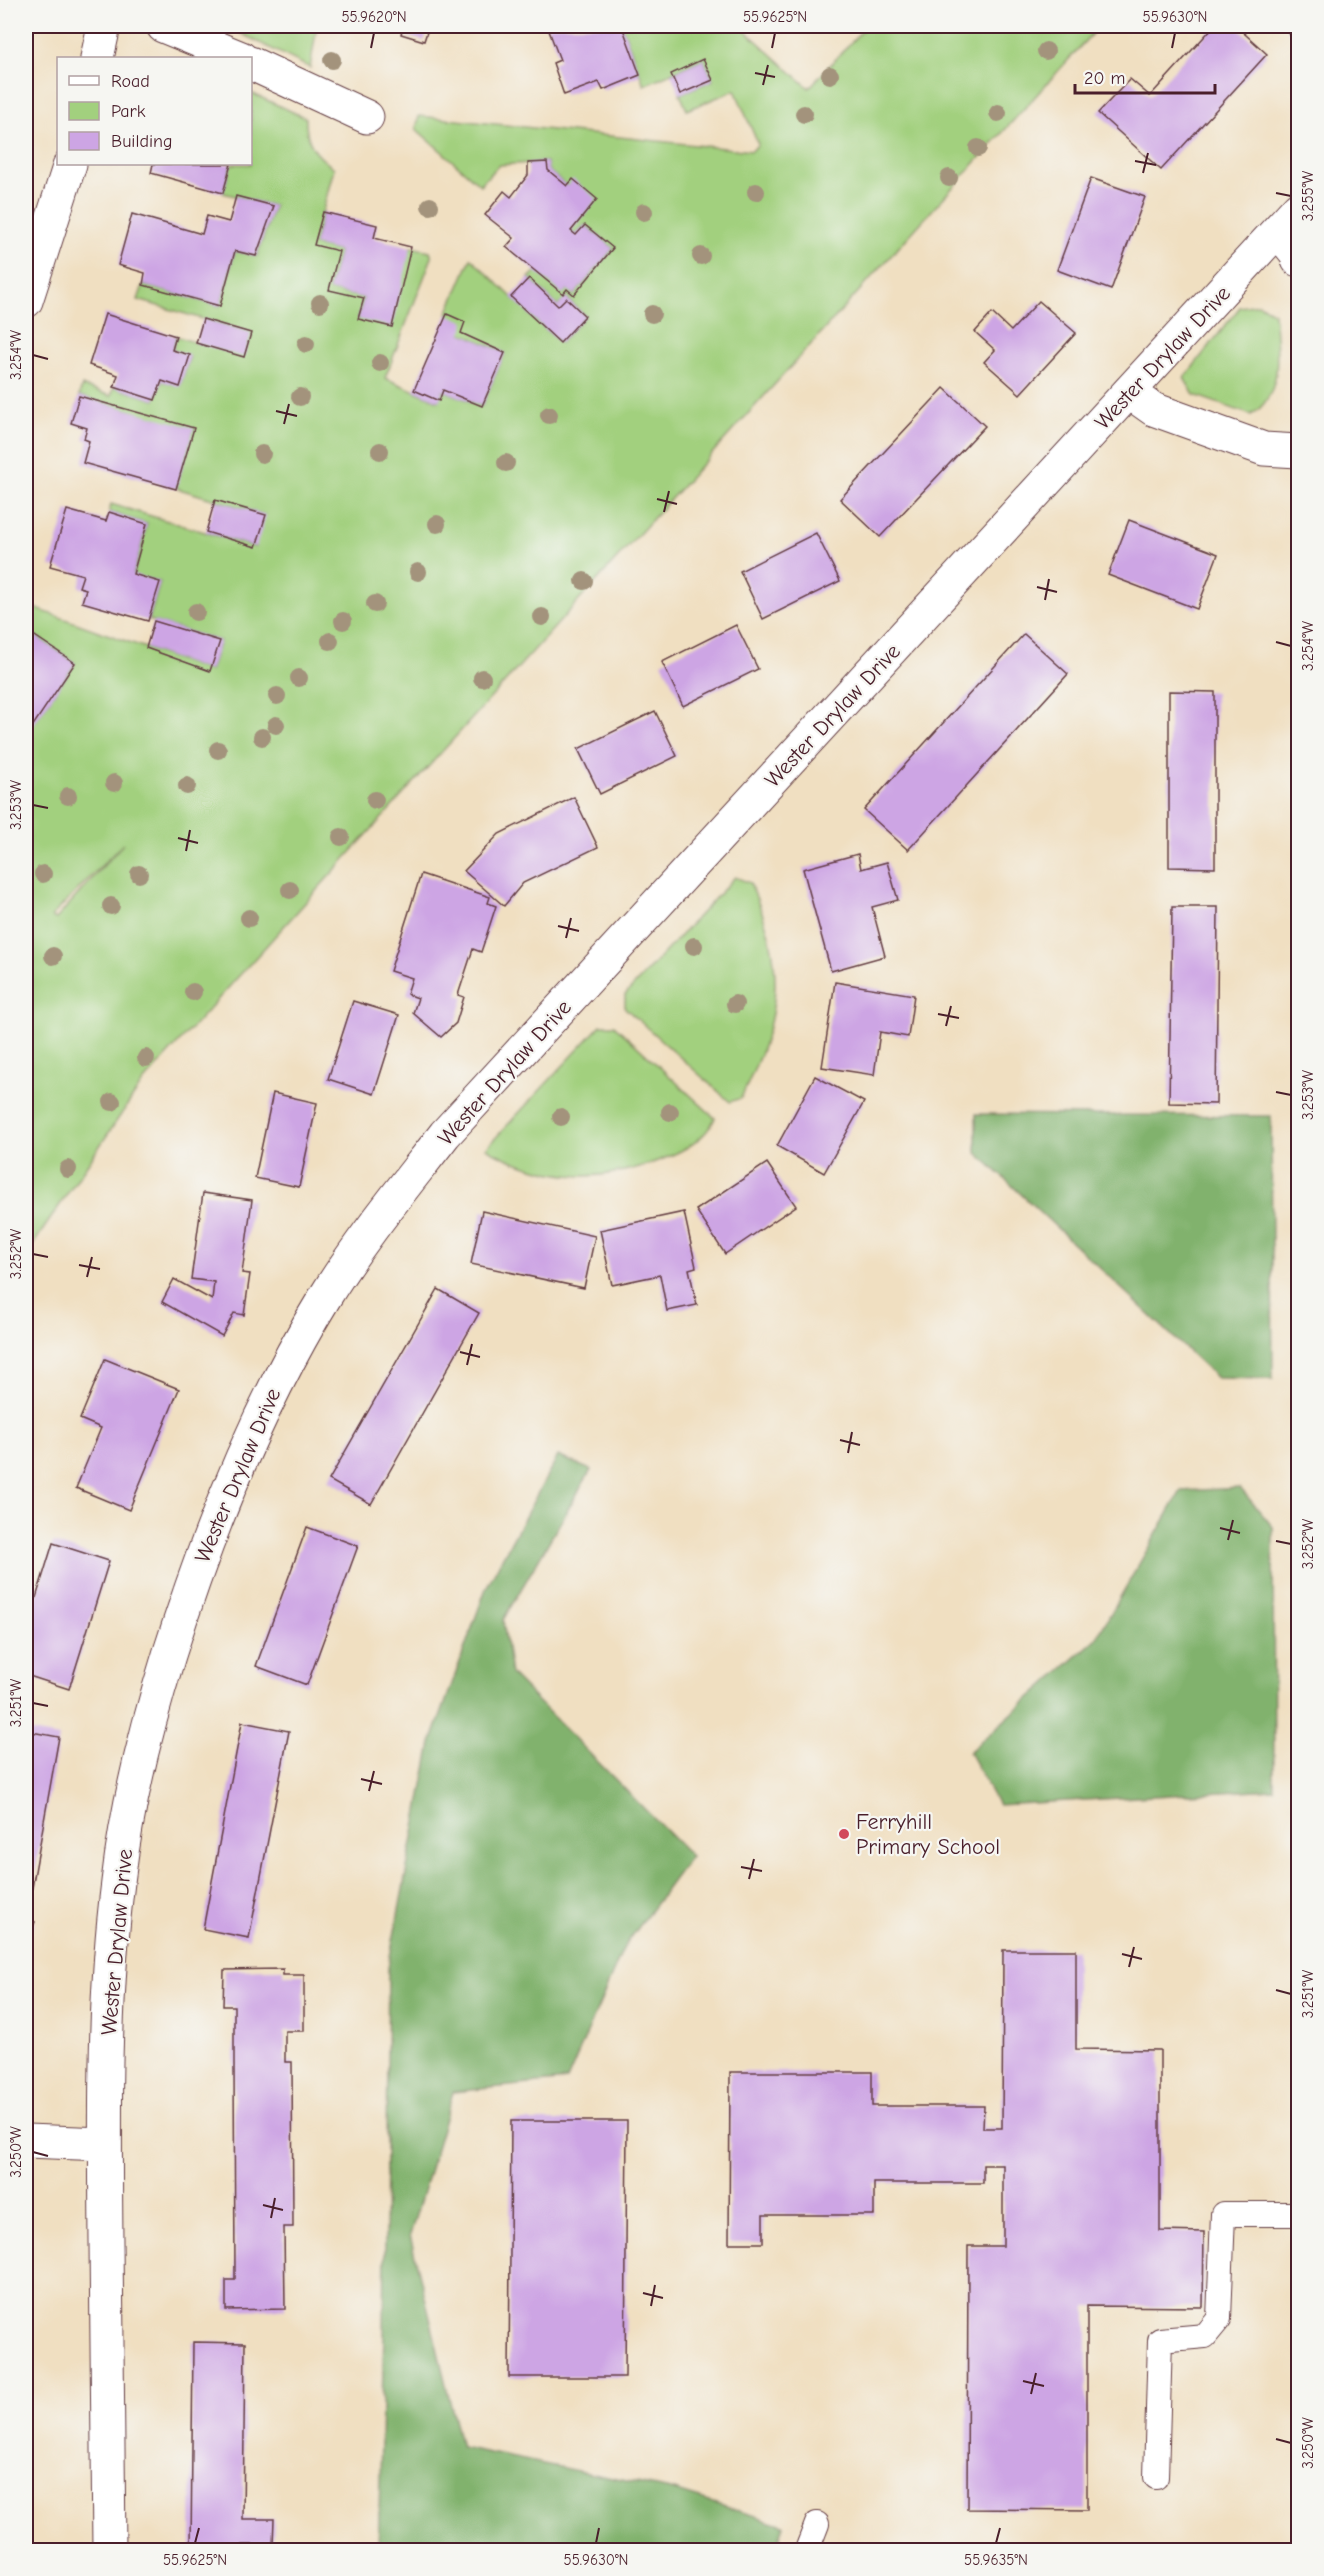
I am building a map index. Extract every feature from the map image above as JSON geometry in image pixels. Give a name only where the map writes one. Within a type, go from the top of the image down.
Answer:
[{"type":"street","points":[[97,57],[104,26]]},
{"type":"street","points":[[163,26],[239,57]]},
{"type":"street","points":[[252,64],[367,117]]},
{"type":"street","points":[[26,301],[70,165]]},
{"type":"street","points":[[1288,220],[1299,260]]},
{"type":"street","name":"Wester Drylaw Drive","points":[[109,2550],[104,2144],[109,1985],[116,1904],[138,1768],[193,1577],[234,1476],[280,1376],[326,1295],[373,1228],[445,1134],[1288,220]]},
{"type":"street","points":[[1129,392],[1153,409],[1264,448],[1299,451]]},
{"type":"street","points":[[26,2141],[104,2144]]},
{"type":"lane","points":[[1156,2477],[1160,2340],[1205,2336],[1220,2319],[1223,2214],[1299,2214]]},
{"type":"lane","points":[[807,2550],[818,2524]]},
{"type":"green space","points":[[226,26],[317,26],[310,68]]},
{"type":"green space","points":[[622,26],[740,26],[809,88],[866,26],[1099,26],[143,1082],[26,1255],[26,727],[30,729],[75,663],[26,630],[26,605],[210,671],[220,641],[149,620],[160,582],[133,575],[147,524],[109,512],[111,504],[255,547],[265,515],[176,488],[193,429],[79,396],[82,386],[111,396],[114,387],[155,400],[162,381],[180,386],[190,356],[172,350],[176,336],[196,343],[250,333],[138,300],[143,285],[220,306],[235,251],[257,256],[274,206],[223,193],[231,165],[252,165],[252,93],[306,118],[307,134],[312,147],[334,168],[314,245],[339,251],[329,290],[364,298],[358,319],[411,247],[430,251],[432,257],[385,378],[438,401],[443,390],[482,406],[505,353],[461,333],[447,314],[471,258],[560,343],[585,316],[567,298],[558,306],[529,278],[536,271],[563,293],[567,289],[574,295],[613,248],[585,225],[576,235],[571,231],[567,186],[548,170],[547,162],[499,165],[480,185],[416,129],[419,116],[752,151],[758,144],[735,90],[687,110],[680,94],[713,80],[703,59],[644,85]],"holes":[[[123,844],[56,919],[52,916]]]},
{"type":"green space","points":[[1259,304],[1274,313],[1277,356],[1274,383],[1262,406],[1251,415],[1194,395],[1184,378],[1240,307]]},
{"type":"green space","points":[[735,877],[750,883],[762,913],[770,941],[775,992],[765,1042],[754,1069],[741,1098],[730,1102],[625,1008],[625,995]]},
{"type":"green space","points":[[601,1025],[614,1025],[715,1118],[706,1132],[686,1148],[663,1159],[616,1173],[595,1175],[573,1176],[530,1168],[486,1148]]},
{"type":"green space","points":[[976,1114],[1271,1116],[1273,1379],[1217,1378],[976,1152]]},
{"type":"green space","points":[[558,1456],[591,1470],[503,1620],[511,1674],[691,1856],[624,1947],[567,2080],[453,2092],[410,2235],[461,2447],[671,2490],[784,2525],[775,2550],[378,2550],[384,2331],[388,1967],[431,1743],[486,1588]]},
{"type":"green space","points":[[1240,1488],[1273,1527],[1274,1789],[998,1805],[969,1752],[1096,1639],[1181,1491]]},
{"type":"building","points":[[403,26],[429,26],[424,41],[401,34]]},
{"type":"building","points":[[542,26],[622,26],[640,75],[603,90],[599,82],[564,95],[553,63],[560,60],[548,28]]},
{"type":"building","points":[[1214,26],[1236,26],[1267,54],[1161,170],[1098,113],[1130,79],[1150,96]]},
{"type":"building","points":[[1286,26],[1298,26],[1298,31],[1290,35]]},
{"type":"building","points":[[703,59],[713,80],[680,94],[671,74]]},
{"type":"building","points":[[547,162],[548,170],[567,186],[573,179],[597,199],[571,231],[576,235],[585,225],[613,248],[574,295],[567,289],[563,294],[506,247],[514,238],[485,215],[504,191],[511,197],[528,175],[528,163]]},
{"type":"building","points":[[153,165],[231,165],[223,193],[151,173]]},
{"type":"building","points":[[1091,178],[1145,197],[1111,290],[1057,270]]},
{"type":"building","points":[[236,196],[274,206],[256,256],[235,251],[220,306],[143,285],[145,273],[118,265],[132,214],[202,234],[207,216],[229,222]]},
{"type":"building","points":[[323,212],[377,225],[374,238],[411,247],[392,327],[358,319],[364,298],[329,290],[339,251],[314,245]]},
{"type":"building","points":[[529,278],[558,306],[566,298],[585,316],[560,343],[511,297]]},
{"type":"building","points":[[1039,301],[1076,333],[1020,394],[984,362],[995,350],[975,332],[992,313],[1011,331]]},
{"type":"building","points":[[105,314],[176,336],[172,350],[190,355],[180,387],[162,381],[155,400],[114,387],[118,375],[89,365]]},
{"type":"building","points":[[447,314],[465,322],[461,333],[505,353],[482,406],[443,390],[439,401],[414,390]]},
{"type":"building","points":[[203,319],[251,333],[244,357],[196,343]]},
{"type":"building","points":[[944,388],[985,426],[880,537],[840,499]]},
{"type":"building","points":[[79,396],[194,428],[176,489],[83,463],[89,441],[84,439],[87,428],[71,423]]},
{"type":"building","points":[[215,500],[266,515],[256,547],[206,532]]},
{"type":"building","points":[[67,510],[106,521],[109,512],[147,524],[133,574],[160,582],[148,621],[82,602],[86,589],[79,587],[83,575],[50,566]]},
{"type":"building","points":[[1129,520],[1218,554],[1197,609],[1108,575]]},
{"type":"building","points":[[816,533],[840,581],[763,619],[740,571]]},
{"type":"building","points":[[154,621],[220,641],[210,671],[146,648]]},
{"type":"building","points":[[736,625],[758,669],[683,706],[662,662]]},
{"type":"building","points":[[26,630],[75,663],[30,730],[26,727]]},
{"type":"building","points":[[1024,634],[1068,674],[908,850],[864,810]]},
{"type":"building","points":[[1169,691],[1215,692],[1215,868],[1169,867]]},
{"type":"building","points":[[655,711],[677,756],[600,794],[578,749]]},
{"type":"building","points":[[574,797],[598,847],[523,883],[504,906],[464,871],[499,834]]},
{"type":"building","points":[[858,854],[861,869],[887,862],[898,900],[872,907],[885,956],[831,971],[803,869]]},
{"type":"building","points":[[421,874],[490,897],[488,903],[496,906],[481,952],[473,949],[458,995],[464,997],[456,1023],[441,1037],[413,1013],[418,998],[407,994],[412,978],[390,971]]},
{"type":"building","points":[[1172,907],[1218,907],[1216,1104],[1169,1103]]},
{"type":"building","points":[[835,982],[914,995],[908,1037],[880,1032],[874,1075],[822,1067]]},
{"type":"building","points":[[353,1001],[399,1015],[374,1094],[328,1079]]},
{"type":"building","points":[[815,1076],[864,1102],[824,1173],[777,1146]]},
{"type":"building","points":[[273,1093],[317,1103],[299,1187],[255,1178]]},
{"type":"building","points":[[767,1163],[796,1206],[725,1254],[696,1210]]},
{"type":"building","points":[[203,1193],[252,1200],[242,1273],[250,1274],[244,1315],[234,1313],[222,1336],[162,1302],[174,1279],[212,1300],[214,1282],[191,1279]]},
{"type":"building","points":[[482,1211],[595,1236],[584,1288],[471,1264]]},
{"type":"building","points":[[684,1212],[696,1267],[689,1269],[697,1305],[667,1311],[660,1275],[612,1285],[600,1230]]},
{"type":"building","points":[[438,1289],[479,1313],[371,1504],[329,1480]]},
{"type":"building","points":[[105,1359],[179,1389],[129,1510],[76,1488],[101,1428],[80,1419]]},
{"type":"building","points":[[307,1527],[358,1546],[307,1685],[256,1666]]},
{"type":"building","points":[[53,1543],[109,1561],[69,1689],[26,1675],[26,1630]]},
{"type":"building","points":[[242,1722],[289,1731],[249,1938],[203,1929]]},
{"type":"building","points":[[26,1731],[59,1737],[29,1905],[26,1905]]},
{"type":"building","points":[[26,1918],[35,1922],[26,1944]]},
{"type":"building","points":[[1003,1950],[1076,1950],[1076,2049],[1160,2050],[1160,2231],[1204,2232],[1203,2307],[1087,2306],[1087,2510],[967,2509],[968,2246],[1003,2246],[1003,2165],[983,2165],[983,2183],[874,2183],[874,2215],[763,2215],[763,2243],[729,2243],[730,2072],[872,2072],[872,2106],[984,2106],[983,2128],[1002,2128]]},
{"type":"building","points":[[283,1969],[283,1975],[304,1975],[304,2031],[285,2031],[285,2062],[292,2062],[293,2227],[284,2227],[285,2309],[226,2310],[226,2280],[235,2280],[234,2006],[223,2006],[224,1970]]},
{"type":"building","points":[[511,2121],[627,2121],[625,2377],[509,2377]]},
{"type":"building","points":[[193,2342],[245,2343],[243,2519],[274,2519],[273,2545],[243,2545],[243,2550],[191,2550]]},
{"type":"building","points":[[880,2544],[880,2550],[826,2550],[825,2545]]},
{"type":"place","name":"Ferryhill Primary School","points":[[844,1834]]}]
